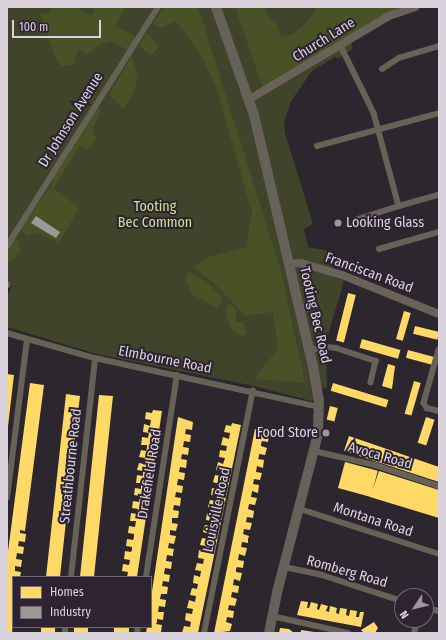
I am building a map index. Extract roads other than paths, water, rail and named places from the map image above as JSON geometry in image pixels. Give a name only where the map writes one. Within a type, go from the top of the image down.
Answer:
[{"type":"highway","name":"Tooting Bec Road","points":[[216,7],[248,100],[309,350],[319,406],[318,434],[272,616],[270,633]]},
{"type":"main road","name":"Church Lane","points":[[248,100],[341,46],[389,16],[415,7]]},
{"type":"main road","name":"Franciscan Road","points":[[289,264],[301,263],[342,275],[439,314]]},
{"type":"street","name":"Dr Johnson Avenue","points":[[7,246],[158,7]]},
{"type":"street","points":[[341,46],[368,97],[399,206]]},
{"type":"street","points":[[382,69],[400,58],[439,46]]},
{"type":"street","points":[[318,146],[439,113]]},
{"type":"street","points":[[358,219],[438,194]]},
{"type":"street","points":[[379,249],[439,232]]},
{"type":"street","name":"Elmbourne Road","points":[[7,333],[27,340],[96,358],[319,406]]},
{"type":"street","points":[[7,498],[27,340]]},
{"type":"street","points":[[309,350],[327,347],[336,348],[376,361],[371,382]]},
{"type":"street","points":[[439,353],[424,403],[427,408],[439,412]]},
{"type":"street","name":"Streathbourne Road","points":[[71,576],[96,358]]},
{"type":"street","name":"Drakefield Road","points":[[146,576],[177,375]]},
{"type":"street","name":"Louisville Road","points":[[204,633],[253,391]]},
{"type":"street","name":"Avoca Road","points":[[314,451],[375,465],[439,486]]},
{"type":"street","name":"Montana Road","points":[[300,509],[439,554]]},
{"type":"street","name":"Romberg Road","points":[[285,567],[322,575],[394,598]]},
{"type":"street","points":[[272,616],[348,633]]},
{"type":"place","name":"Looking Glass","points":[[338,223]]},
{"type":"place","name":"Food Store","points":[[326,433]]},
{"type":"park label","name":"Tooting Bec Common","points":[[155,216]]}]
